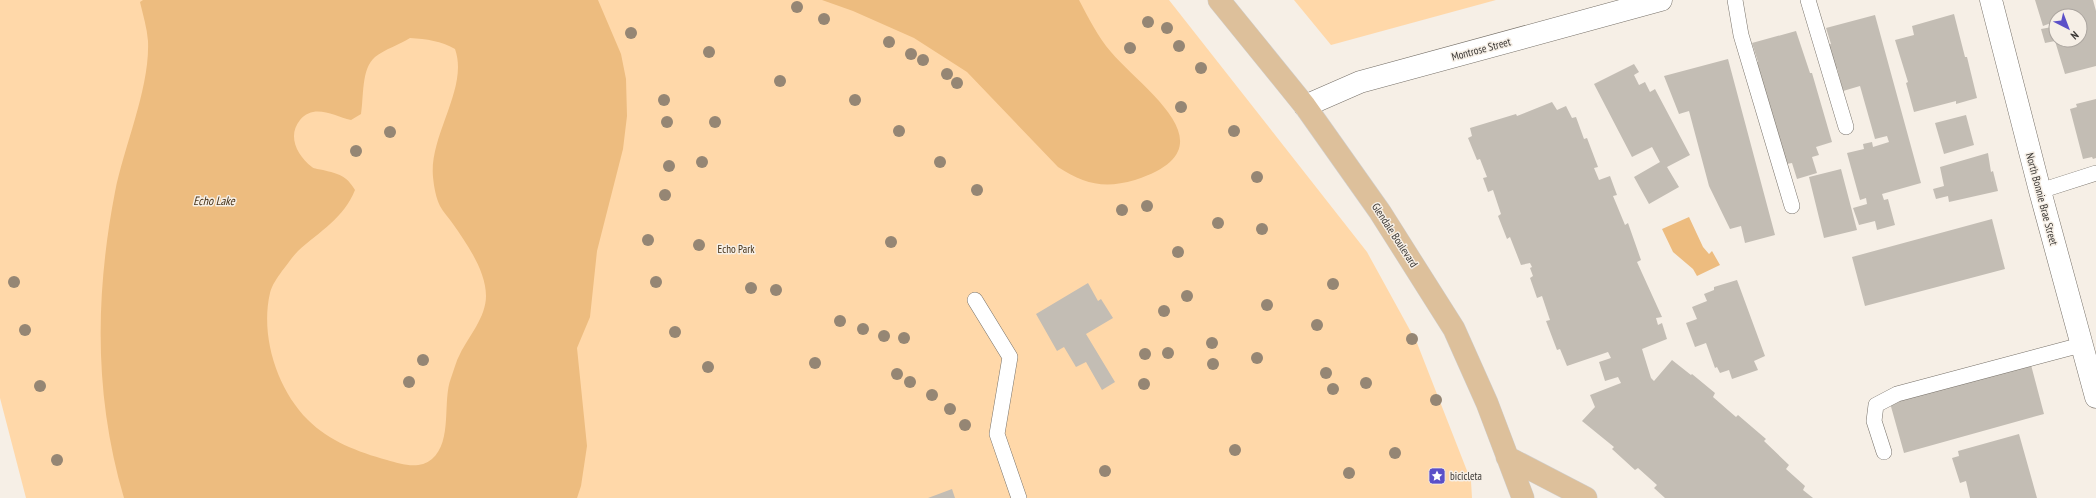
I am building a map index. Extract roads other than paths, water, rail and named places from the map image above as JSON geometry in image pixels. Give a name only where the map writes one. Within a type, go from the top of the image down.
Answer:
[{"type":"main road","name":"Glendale Boulevard","points":[[1219,0],[1305,106],[1380,212],[1454,329],[1487,403],[1523,498]]},
{"type":"main road","points":[[1507,457],[1586,498]]},
{"type":"street","name":"Montrose Street","points":[[1305,106],[1360,82],[1661,0]]},
{"type":"street","name":"North Bonnie Brae Street","points":[[1991,0],[2040,191],[2096,397]]},
{"type":"lane","points":[[1735,0],[1741,35],[1792,206]]},
{"type":"lane","points":[[1808,0],[1846,127]]},
{"type":"lane","points":[[2040,191],[2096,173]]},
{"type":"lane","points":[[975,300],[1010,357],[997,434],[1019,498]]},
{"type":"lane","points":[[1884,452],[1874,421],[1876,405],[1897,394],[2081,345]]},
{"type":"water","name":"Echo Lake","points":[[143,0],[598,0],[621,54],[626,79],[627,116],[623,149],[597,251],[590,317],[577,348],[587,446],[581,486],[577,498],[124,498],[114,460],[107,422],[101,346],[101,308],[108,231],[115,192],[141,97],[148,59],[148,41],[140,2]],"holes":[[[410,38],[439,42],[455,49],[458,64],[457,80],[433,161],[433,181],[440,206],[475,258],[483,277],[486,296],[480,319],[459,357],[448,387],[443,442],[432,459],[416,465],[398,463],[376,457],[344,445],[325,434],[308,420],[297,407],[280,378],[269,344],[267,327],[267,310],[270,293],[277,279],[298,251],[331,224],[345,209],[355,190],[352,185],[342,176],[314,168],[302,157],[298,151],[294,139],[296,126],[300,120],[311,112],[324,112],[351,120],[361,114],[365,76],[371,62],[379,54]]]},
{"type":"water","points":[[822,0],[1079,0],[1106,46],[1159,101],[1172,119],[1180,136],[1178,152],[1164,167],[1135,180],[1114,184],[1086,181],[1058,167],[967,72],[914,38],[853,11]]},
{"type":"water","points":[[1689,217],[1703,247],[1709,254],[1712,251],[1720,265],[1697,276],[1693,269],[1673,252],[1662,229]]},
{"type":"place","name":"bicicleta","points":[[1437,476]]},
{"type":"park label","name":"Echo Park","points":[[736,249]]}]
